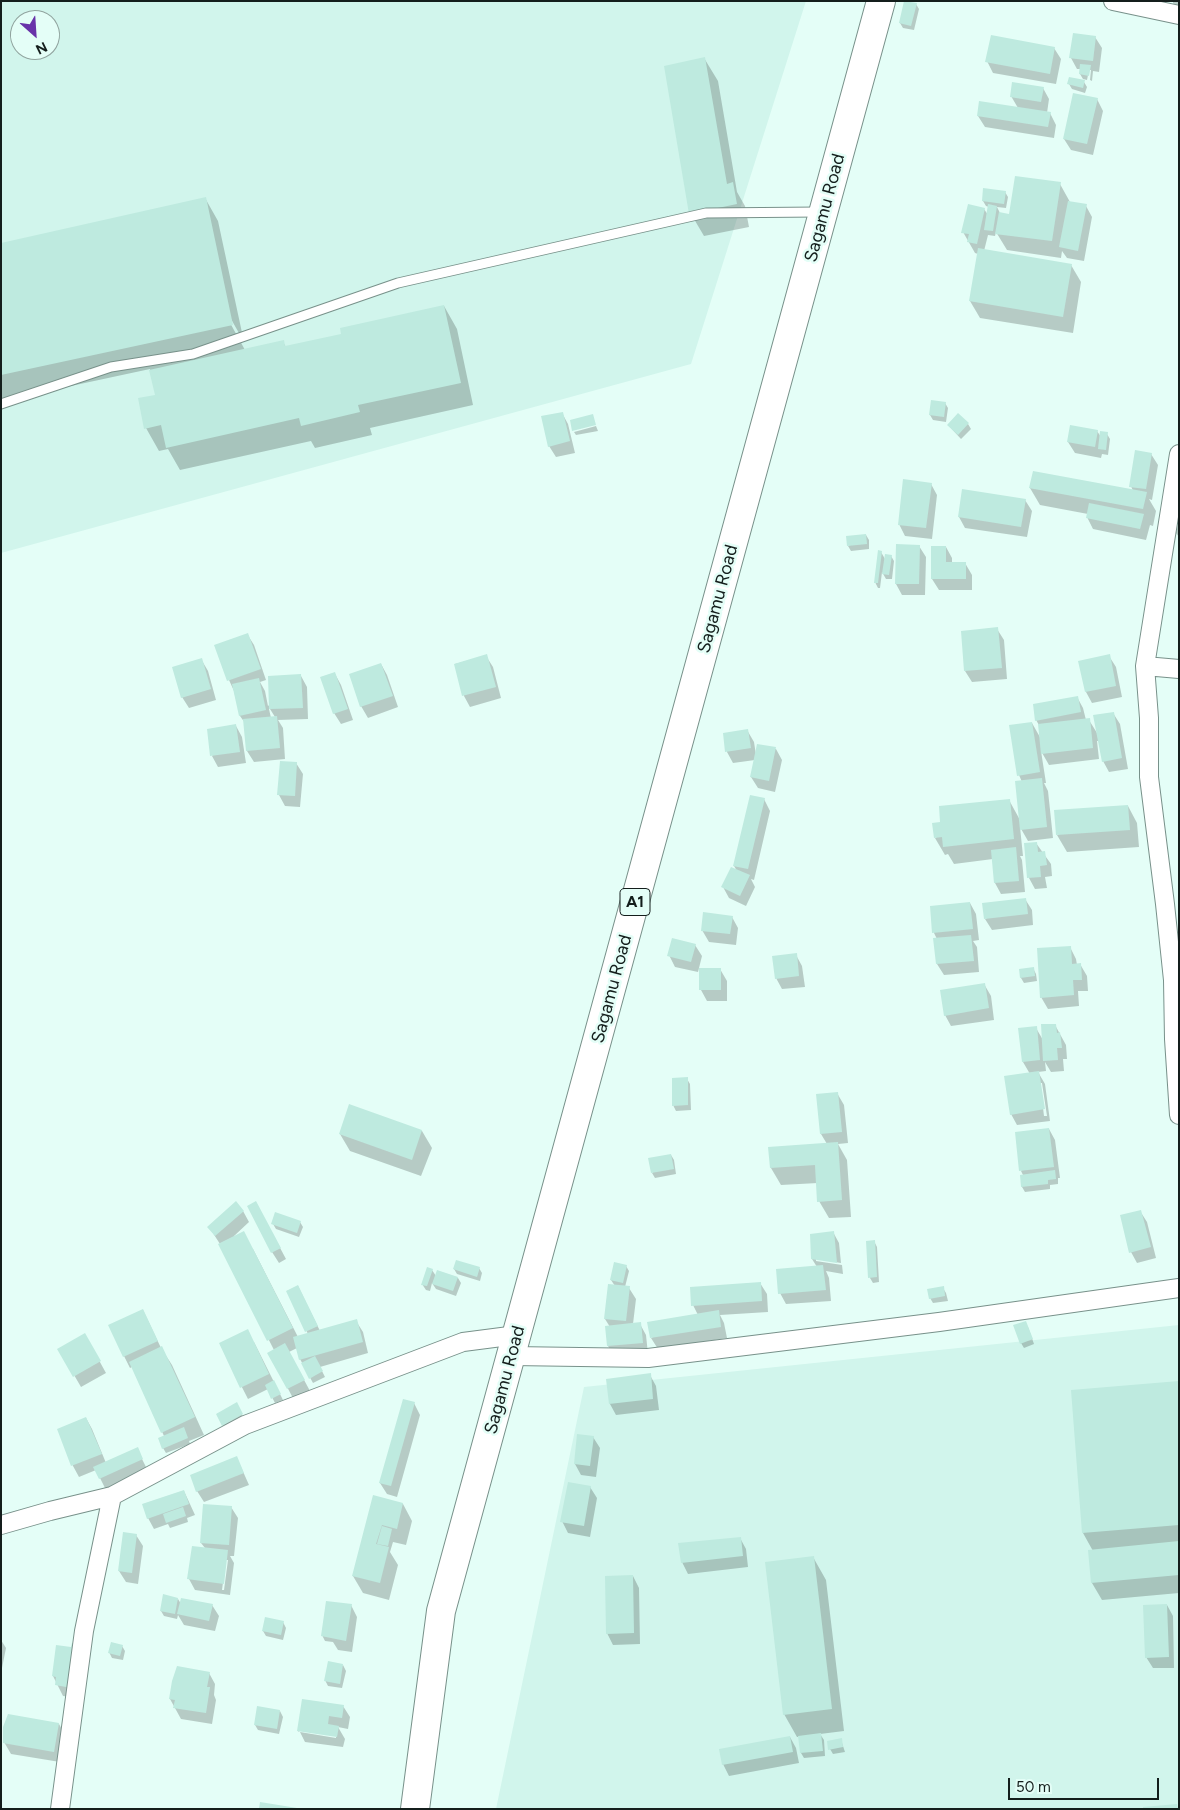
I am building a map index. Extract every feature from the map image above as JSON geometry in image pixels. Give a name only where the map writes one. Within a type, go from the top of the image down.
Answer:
[{"type":"highway","name":"Sagamu Road","points":[[415,1809],[442,1611],[882,1]]},
{"type":"street","points":[[1113,1],[1179,15]]},
{"type":"street","points":[[1179,454],[1145,666],[1149,718],[1149,778],[1173,980],[1174,1039],[1179,1115]]},
{"type":"street","points":[[1145,666],[1179,669]]},
{"type":"street","points":[[1,1525],[112,1496],[245,1425],[463,1342],[648,1358],[939,1322],[1179,1288]]},
{"type":"street","points":[[60,1809],[84,1631],[112,1496]]},
{"type":"lane","points":[[1,404],[111,367],[193,354],[417,278],[706,213],[824,212]]},
{"type":"shaded area","points":[[1,1],[806,1],[691,364],[1,553]]},
{"type":"shaded area","points":[[1179,1325],[1179,1809],[496,1809],[584,1387]]},
{"type":"building","points":[[904,1],[917,3],[911,26],[899,23]]},
{"type":"building","points":[[1073,33],[1096,36],[1093,61],[1069,58]]},
{"type":"building","points":[[991,35],[1055,47],[1050,74],[985,62]]},
{"type":"building","points":[[705,57],[727,184],[733,182],[737,204],[689,214],[664,66]]},
{"type":"building","points":[[1080,64],[1091,65],[1089,76],[1079,74]]},
{"type":"building","points":[[1069,77],[1085,80],[1083,88],[1067,84]]},
{"type":"building","points":[[1012,82],[1044,87],[1041,102],[1010,97]]},
{"type":"building","points":[[1073,93],[1098,98],[1087,144],[1063,139]]},
{"type":"building","points":[[979,101],[1051,112],[1048,127],[977,116]]},
{"type":"building","points":[[1015,176],[1061,182],[1052,241],[995,234],[999,212],[1009,214]]},
{"type":"building","points":[[983,188],[1006,191],[1004,204],[982,201]]},
{"type":"building","points":[[206,197],[233,325],[1,375],[1,243]]},
{"type":"building","points":[[1068,201],[1087,204],[1078,251],[1059,247]]},
{"type":"building","points":[[968,204],[985,208],[977,244],[967,242],[969,234],[961,233]]},
{"type":"building","points":[[988,204],[997,206],[993,231],[984,230]]},
{"type":"building","points":[[978,248],[1072,264],[1063,317],[969,301]]},
{"type":"building","points":[[444,305],[461,383],[358,405],[360,412],[301,426],[299,418],[166,448],[161,425],[144,429],[138,398],[155,395],[149,370],[284,340],[285,346],[341,334],[340,328]]},
{"type":"building","points":[[931,400],[946,402],[944,417],[929,415]]},
{"type":"building","points":[[563,412],[570,441],[548,447],[541,416]]},
{"type":"building","points":[[958,413],[969,423],[958,435],[947,425]]},
{"type":"building","points":[[593,414],[596,425],[572,431],[570,420]]},
{"type":"building","points":[[1070,425],[1098,430],[1095,447],[1067,442]]},
{"type":"building","points":[[1100,431],[1108,432],[1106,450],[1098,449]]},
{"type":"building","points":[[1135,450],[1152,453],[1146,489],[1129,487]]},
{"type":"building","points":[[1033,471],[1147,492],[1143,509],[1029,488]]},
{"type":"building","points":[[903,479],[932,483],[926,528],[898,525]]},
{"type":"building","points":[[962,489],[1026,499],[1021,527],[958,517]]},
{"type":"building","points":[[1089,503],[1144,514],[1140,529],[1086,518]]},
{"type":"building","points":[[866,534],[867,544],[847,546],[846,536]]},
{"type":"building","points":[[896,544],[920,545],[919,584],[895,584]]},
{"type":"building","points":[[931,546],[946,546],[946,562],[966,562],[966,579],[931,579]]},
{"type":"building","points":[[878,550],[882,551],[878,583],[874,583]]},
{"type":"building","points":[[885,554],[892,555],[889,575],[882,574]]},
{"type":"building","points":[[998,627],[1002,668],[964,671],[961,631]]},
{"type":"building","points":[[248,633],[261,669],[227,681],[214,645]]},
{"type":"building","points":[[487,654],[496,687],[462,696],[454,664]]},
{"type":"building","points":[[1110,654],[1116,686],[1085,692],[1078,661]]},
{"type":"building","points":[[202,658],[211,689],[181,698],[172,667]]},
{"type":"building","points":[[381,663],[393,696],[360,707],[349,674]]},
{"type":"building","points":[[335,672],[348,709],[333,714],[320,677]]},
{"type":"building","points":[[301,674],[303,708],[269,709],[268,676]]},
{"type":"building","points":[[259,678],[266,710],[239,716],[232,684]]},
{"type":"building","points":[[1078,696],[1081,712],[1035,721],[1033,704]]},
{"type":"building","points":[[1114,712],[1122,758],[1102,762],[1093,715]]},
{"type":"building","points":[[277,716],[280,748],[246,751],[243,719]]},
{"type":"building","points":[[1090,718],[1093,748],[1041,754],[1038,724]]},
{"type":"building","points":[[1032,722],[1040,772],[1017,776],[1009,725]]},
{"type":"building","points":[[236,724],[240,752],[210,756],[207,729]]},
{"type":"building","points":[[748,729],[751,748],[725,752],[723,733]]},
{"type":"building","points":[[757,744],[776,747],[769,781],[750,777]]},
{"type":"building","points":[[280,761],[297,762],[295,796],[277,795]]},
{"type":"building","points":[[1042,778],[1047,827],[1020,830],[1015,781]]},
{"type":"building","points":[[750,795],[765,798],[748,869],[733,866]]},
{"type":"building","points":[[1010,799],[1014,839],[943,847],[942,837],[934,838],[932,823],[940,822],[939,806]]},
{"type":"building","points":[[1128,805],[1130,830],[1056,835],[1054,810]]},
{"type":"building","points":[[1037,842],[1038,852],[1045,851],[1047,865],[1040,866],[1041,877],[1027,878],[1024,843]]},
{"type":"building","points":[[1016,847],[1019,881],[994,883],[991,850]]},
{"type":"building","points":[[731,867],[750,875],[740,896],[721,887]]},
{"type":"building","points":[[1026,898],[1028,914],[984,919],[982,903]]},
{"type":"building","points":[[970,902],[973,929],[932,933],[930,906]]},
{"type":"building","points":[[703,912],[733,916],[730,934],[701,931]]},
{"type":"building","points":[[971,935],[974,961],[936,964],[933,938]]},
{"type":"building","points":[[672,938],[696,944],[691,962],[667,956]]},
{"type":"building","points":[[1071,946],[1072,964],[1081,963],[1082,980],[1073,980],[1074,995],[1040,998],[1037,948]]},
{"type":"building","points":[[797,953],[799,976],[775,979],[772,956]]},
{"type":"building","points":[[1034,967],[1035,976],[1020,978],[1019,969]]},
{"type":"building","points":[[699,968],[721,968],[721,990],[699,990]]},
{"type":"building","points":[[985,983],[989,1008],[944,1016],[940,990]]},
{"type":"building","points":[[1041,1024],[1056,1024],[1057,1033],[1060,1032],[1062,1048],[1057,1048],[1058,1060],[1043,1061]]},
{"type":"building","points":[[1037,1026],[1040,1060],[1022,1062],[1018,1028]]},
{"type":"building","points":[[1039,1071],[1045,1109],[1010,1115],[1004,1076]]},
{"type":"building","points":[[688,1077],[688,1105],[672,1106],[672,1078]]},
{"type":"building","points":[[838,1092],[842,1132],[820,1134],[816,1094]]},
{"type":"building","points":[[349,1104],[422,1130],[412,1160],[339,1134]]},
{"type":"building","points":[[1049,1128],[1054,1167],[1019,1171],[1015,1132]]},
{"type":"building","points":[[838,1142],[842,1200],[817,1202],[815,1165],[770,1168],[768,1147]]},
{"type":"building","points":[[671,1154],[674,1169],[651,1173],[648,1158]]},
{"type":"building","points":[[1055,1170],[1056,1179],[1048,1180],[1048,1184],[1021,1187],[1020,1175]]},
{"type":"building","points":[[236,1201],[244,1211],[215,1236],[207,1227]]},
{"type":"building","points":[[256,1201],[281,1248],[271,1253],[247,1206]]},
{"type":"building","points":[[1141,1210],[1151,1247],[1129,1253],[1120,1215]]},
{"type":"building","points":[[275,1212],[301,1221],[297,1233],[271,1224]]},
{"type":"building","points":[[244,1231],[293,1328],[267,1341],[218,1244]]},
{"type":"building","points":[[834,1231],[837,1263],[811,1259],[810,1234]]},
{"type":"building","points":[[875,1240],[877,1277],[868,1278],[866,1241]]},
{"type":"building","points":[[456,1260],[480,1267],[477,1277],[453,1269]]},
{"type":"building","points":[[614,1262],[627,1265],[623,1283],[610,1280]]},
{"type":"building","points":[[823,1265],[826,1290],[778,1294],[776,1269]]},
{"type":"building","points":[[427,1267],[433,1269],[427,1286],[421,1285]]},
{"type":"building","points":[[437,1270],[458,1277],[453,1291],[432,1284]]},
{"type":"building","points":[[761,1282],[762,1301],[691,1306],[690,1287]]},
{"type":"building","points":[[608,1284],[630,1286],[626,1321],[604,1319]]},
{"type":"building","points":[[298,1285],[318,1326],[305,1332],[286,1291]]},
{"type":"building","points":[[944,1286],[945,1296],[929,1299],[927,1289]]},
{"type":"building","points":[[143,1309],[158,1341],[123,1357],[108,1325]]},
{"type":"building","points":[[719,1310],[721,1327],[650,1338],[647,1322]]},
{"type":"building","points":[[357,1319],[363,1342],[299,1360],[293,1337]]},
{"type":"building","points":[[1026,1321],[1033,1339],[1020,1344],[1013,1325]]},
{"type":"building","points":[[641,1322],[643,1343],[607,1346],[605,1326]]},
{"type":"building","points":[[248,1329],[269,1374],[240,1388],[219,1343]]},
{"type":"building","points":[[85,1333],[101,1361],[73,1377],[57,1349]]},
{"type":"building","points":[[285,1343],[305,1380],[287,1389],[267,1353]]},
{"type":"building","points":[[162,1346],[195,1417],[161,1433],[129,1362]]},
{"type":"building","points":[[315,1356],[323,1371],[309,1379],[301,1363]]},
{"type":"building","points":[[651,1373],[653,1399],[609,1404],[606,1379]]},
{"type":"building","points":[[274,1380],[281,1394],[271,1399],[265,1385]]},
{"type":"building","points":[[1179,1381],[1179,1525],[1082,1533],[1071,1390]]},
{"type":"building","points":[[403,1399],[415,1402],[391,1486],[379,1483]]},
{"type":"building","points":[[237,1402],[243,1414],[222,1426],[216,1414]]},
{"type":"building","points":[[86,1417],[102,1454],[71,1466],[57,1429]]},
{"type":"building","points":[[184,1427],[188,1438],[162,1449],[158,1438]]},
{"type":"building","points":[[577,1434],[594,1436],[590,1466],[574,1464]]},
{"type":"building","points":[[138,1447],[143,1459],[99,1479],[93,1467]]},
{"type":"building","points":[[237,1456],[244,1473],[196,1492],[190,1475]]},
{"type":"building","points":[[568,1482],[591,1486],[584,1526],[560,1522]]},
{"type":"building","points":[[184,1490],[189,1504],[147,1519],[142,1504]]},
{"type":"building","points":[[373,1495],[403,1503],[397,1529],[382,1525],[376,1544],[389,1547],[380,1583],[352,1576]]},
{"type":"building","points":[[203,1504],[232,1506],[229,1545],[200,1543]]},
{"type":"building","points":[[183,1507],[186,1516],[166,1523],[163,1514]]},
{"type":"building","points":[[382,1526],[392,1529],[388,1546],[377,1544]]},
{"type":"building","points":[[123,1532],[137,1534],[132,1573],[118,1571]]},
{"type":"building","points":[[741,1537],[743,1556],[681,1563],[678,1543]]},
{"type":"building","points":[[1179,1541],[1179,1575],[1091,1583],[1088,1550]]},
{"type":"building","points":[[192,1546],[228,1550],[224,1584],[187,1579]]},
{"type":"building","points":[[814,1556],[832,1709],[783,1715],[765,1562]]},
{"type":"building","points":[[633,1575],[634,1633],[606,1634],[605,1576]]},
{"type":"building","points":[[163,1594],[178,1598],[175,1614],[160,1611]]},
{"type":"building","points":[[181,1598],[213,1604],[209,1621],[177,1614]]},
{"type":"building","points":[[326,1601],[352,1604],[346,1641],[321,1636]]},
{"type":"building","points":[[1167,1604],[1169,1657],[1145,1658],[1143,1605]]},
{"type":"building","points":[[265,1617],[284,1621],[281,1635],[262,1631]]},
{"type":"building","points":[[111,1642],[123,1645],[120,1656],[108,1653]]},
{"type":"building","points":[[72,1643],[78,1644],[72,1688],[55,1685],[56,1677],[52,1676],[56,1645],[71,1647]]},
{"type":"building","points":[[328,1661],[343,1664],[340,1684],[324,1681]]},
{"type":"building","points":[[177,1666],[210,1672],[207,1687],[210,1687],[206,1713],[173,1708],[175,1700],[169,1699]]},
{"type":"building","points":[[302,1699],[344,1705],[342,1718],[329,1716],[328,1724],[339,1726],[337,1737],[297,1731]]},
{"type":"building","points":[[257,1706],[280,1710],[277,1729],[254,1725]]},
{"type":"building","points":[[8,1714],[59,1723],[54,1752],[3,1743],[3,1727]]},
{"type":"building","points":[[821,1733],[823,1751],[800,1753],[798,1736]]},
{"type":"building","points":[[790,1736],[793,1752],[722,1765],[719,1749]]},
{"type":"building","points":[[842,1738],[843,1747],[828,1750],[827,1741]]},
{"type":"building","points":[[260,1802],[297,1808],[297,1809],[259,1809]]},
{"type":"building","points":[[1177,1804],[1178,1809],[1143,1809],[1143,1807]]}]
